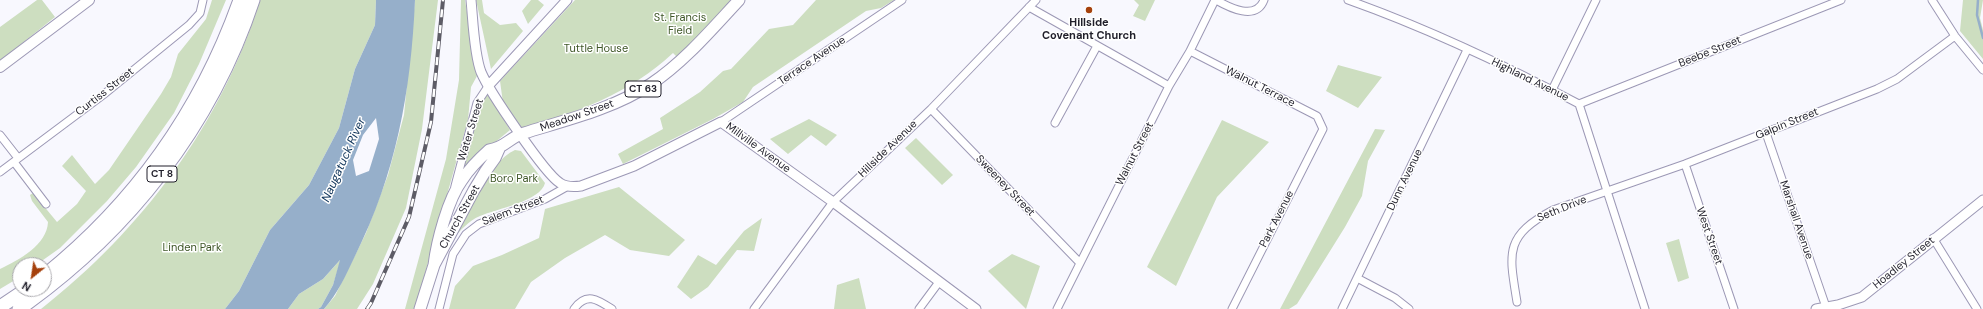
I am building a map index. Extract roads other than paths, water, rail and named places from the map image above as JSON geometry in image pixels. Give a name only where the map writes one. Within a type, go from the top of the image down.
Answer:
[{"type":"highway","name":"CT 8","points":[[52,269],[72,253],[108,218],[128,196],[164,150],[209,74],[221,49],[240,0]]},
{"type":"highway","name":"CT 8","points":[[19,309],[59,280],[86,257],[122,221],[160,177],[193,128],[222,77],[253,0]]},
{"type":"highway","points":[[0,307],[15,297]]},
{"type":"main road","points":[[0,67],[89,0]]},
{"type":"main road","name":"Meadow Street","points":[[521,134],[618,101],[651,84],[680,60],[738,0]]},
{"type":"main road","name":"Church Street","points":[[434,265],[436,248],[454,193],[462,180],[489,150],[499,149],[521,134]]},
{"type":"main road","name":"Church Street","points":[[420,309],[434,265],[474,190],[495,158],[499,149]]},
{"type":"street","name":"Water Street","points":[[454,193],[477,103],[489,85],[479,66],[471,0]]},
{"type":"street","points":[[567,0],[489,85],[521,134],[555,180],[568,186]]},
{"type":"street","name":"Terrace Avenue","points":[[721,122],[902,0]]},
{"type":"street","name":"Hillside Avenue","points":[[754,309],[833,202],[931,109],[1036,0]]},
{"type":"street","points":[[1216,0],[1242,12],[1256,10],[1262,5],[1264,0]]},
{"type":"street","name":"Walnut Street","points":[[1057,309],[1169,86],[1190,51],[1216,0]]},
{"type":"street","name":"Highland Avenue","points":[[1348,0],[1375,10],[1467,50],[1579,104],[1645,309]]},
{"type":"street","points":[[1552,90],[1596,0]]},
{"type":"street","name":"Beebe Street","points":[[1579,104],[1841,0]]},
{"type":"street","points":[[1932,0],[1955,36],[1983,70]]},
{"type":"street","name":"Curtiss Street","points":[[0,172],[103,95],[189,24],[200,13],[203,3]]},
{"type":"street","points":[[1029,7],[1169,86]]},
{"type":"street","name":"Galpin Street","points":[[1608,192],[1766,133],[1877,89],[1897,79],[1955,36]]},
{"type":"street","points":[[1054,124],[1097,46]]},
{"type":"street","name":"Dunn Avenue","points":[[1342,309],[1467,50]]},
{"type":"street","name":"Walnut Terrace","points":[[1190,51],[1317,116],[1323,129]]},
{"type":"street","name":"Sweeney Street","points":[[931,109],[1080,263]]},
{"type":"street","name":"Millville Avenue","points":[[568,186],[575,187],[589,184],[634,166],[721,122],[833,202],[976,309]]},
{"type":"street","name":"Park Avenue","points":[[1232,309],[1323,129]]},
{"type":"street","name":"Marshall Avenue","points":[[1766,133],[1826,306]]},
{"type":"street","points":[[0,135],[46,204]]},
{"type":"street","name":"West Street","points":[[1685,164],[1734,309]]},
{"type":"street","name":"Salem Street","points":[[439,309],[453,254],[466,234],[480,224],[545,199],[568,186]]},
{"type":"street","name":"Seth Drive","points":[[1517,302],[1511,266],[1513,250],[1518,237],[1524,228],[1534,220],[1553,210],[1608,192]]},
{"type":"street","name":"Hoadley Street","points":[[1816,309],[1838,305],[1862,297],[1933,238],[1983,200]]},
{"type":"street","points":[[1933,238],[1977,309]]},
{"type":"street","points":[[1357,278],[1396,298],[1409,309]]},
{"type":"street","points":[[919,309],[939,282]]},
{"type":"street","points":[[574,309],[579,302],[588,298],[599,300],[612,309]]},
{"type":"water","name":"Naugatuck River","points":[[376,0],[415,0],[410,67],[399,132],[381,194],[369,225],[345,277],[338,290],[324,309],[318,309],[321,307],[333,285],[340,260],[323,279],[299,294],[288,309],[225,309],[239,291],[270,230],[309,185],[339,128],[355,69],[375,25]],"holes":[[[376,118],[379,139],[369,171],[356,176],[353,160],[363,135]]]},
{"type":"waterway","points":[[1978,0],[1977,15],[1983,38]]},
{"type":"railway","points":[[367,309],[409,217],[431,122],[443,0]]},
{"type":"place","name":"Hillside Covenant Church","points":[[1089,10]]},
{"type":"park label","name":"St. Francis Field","points":[[680,24]]},
{"type":"park label","name":"Tuttle House","points":[[596,49]]},
{"type":"park label","name":"Boro Park","points":[[514,179]]},
{"type":"park label","name":"Linden Park","points":[[192,248]]}]
